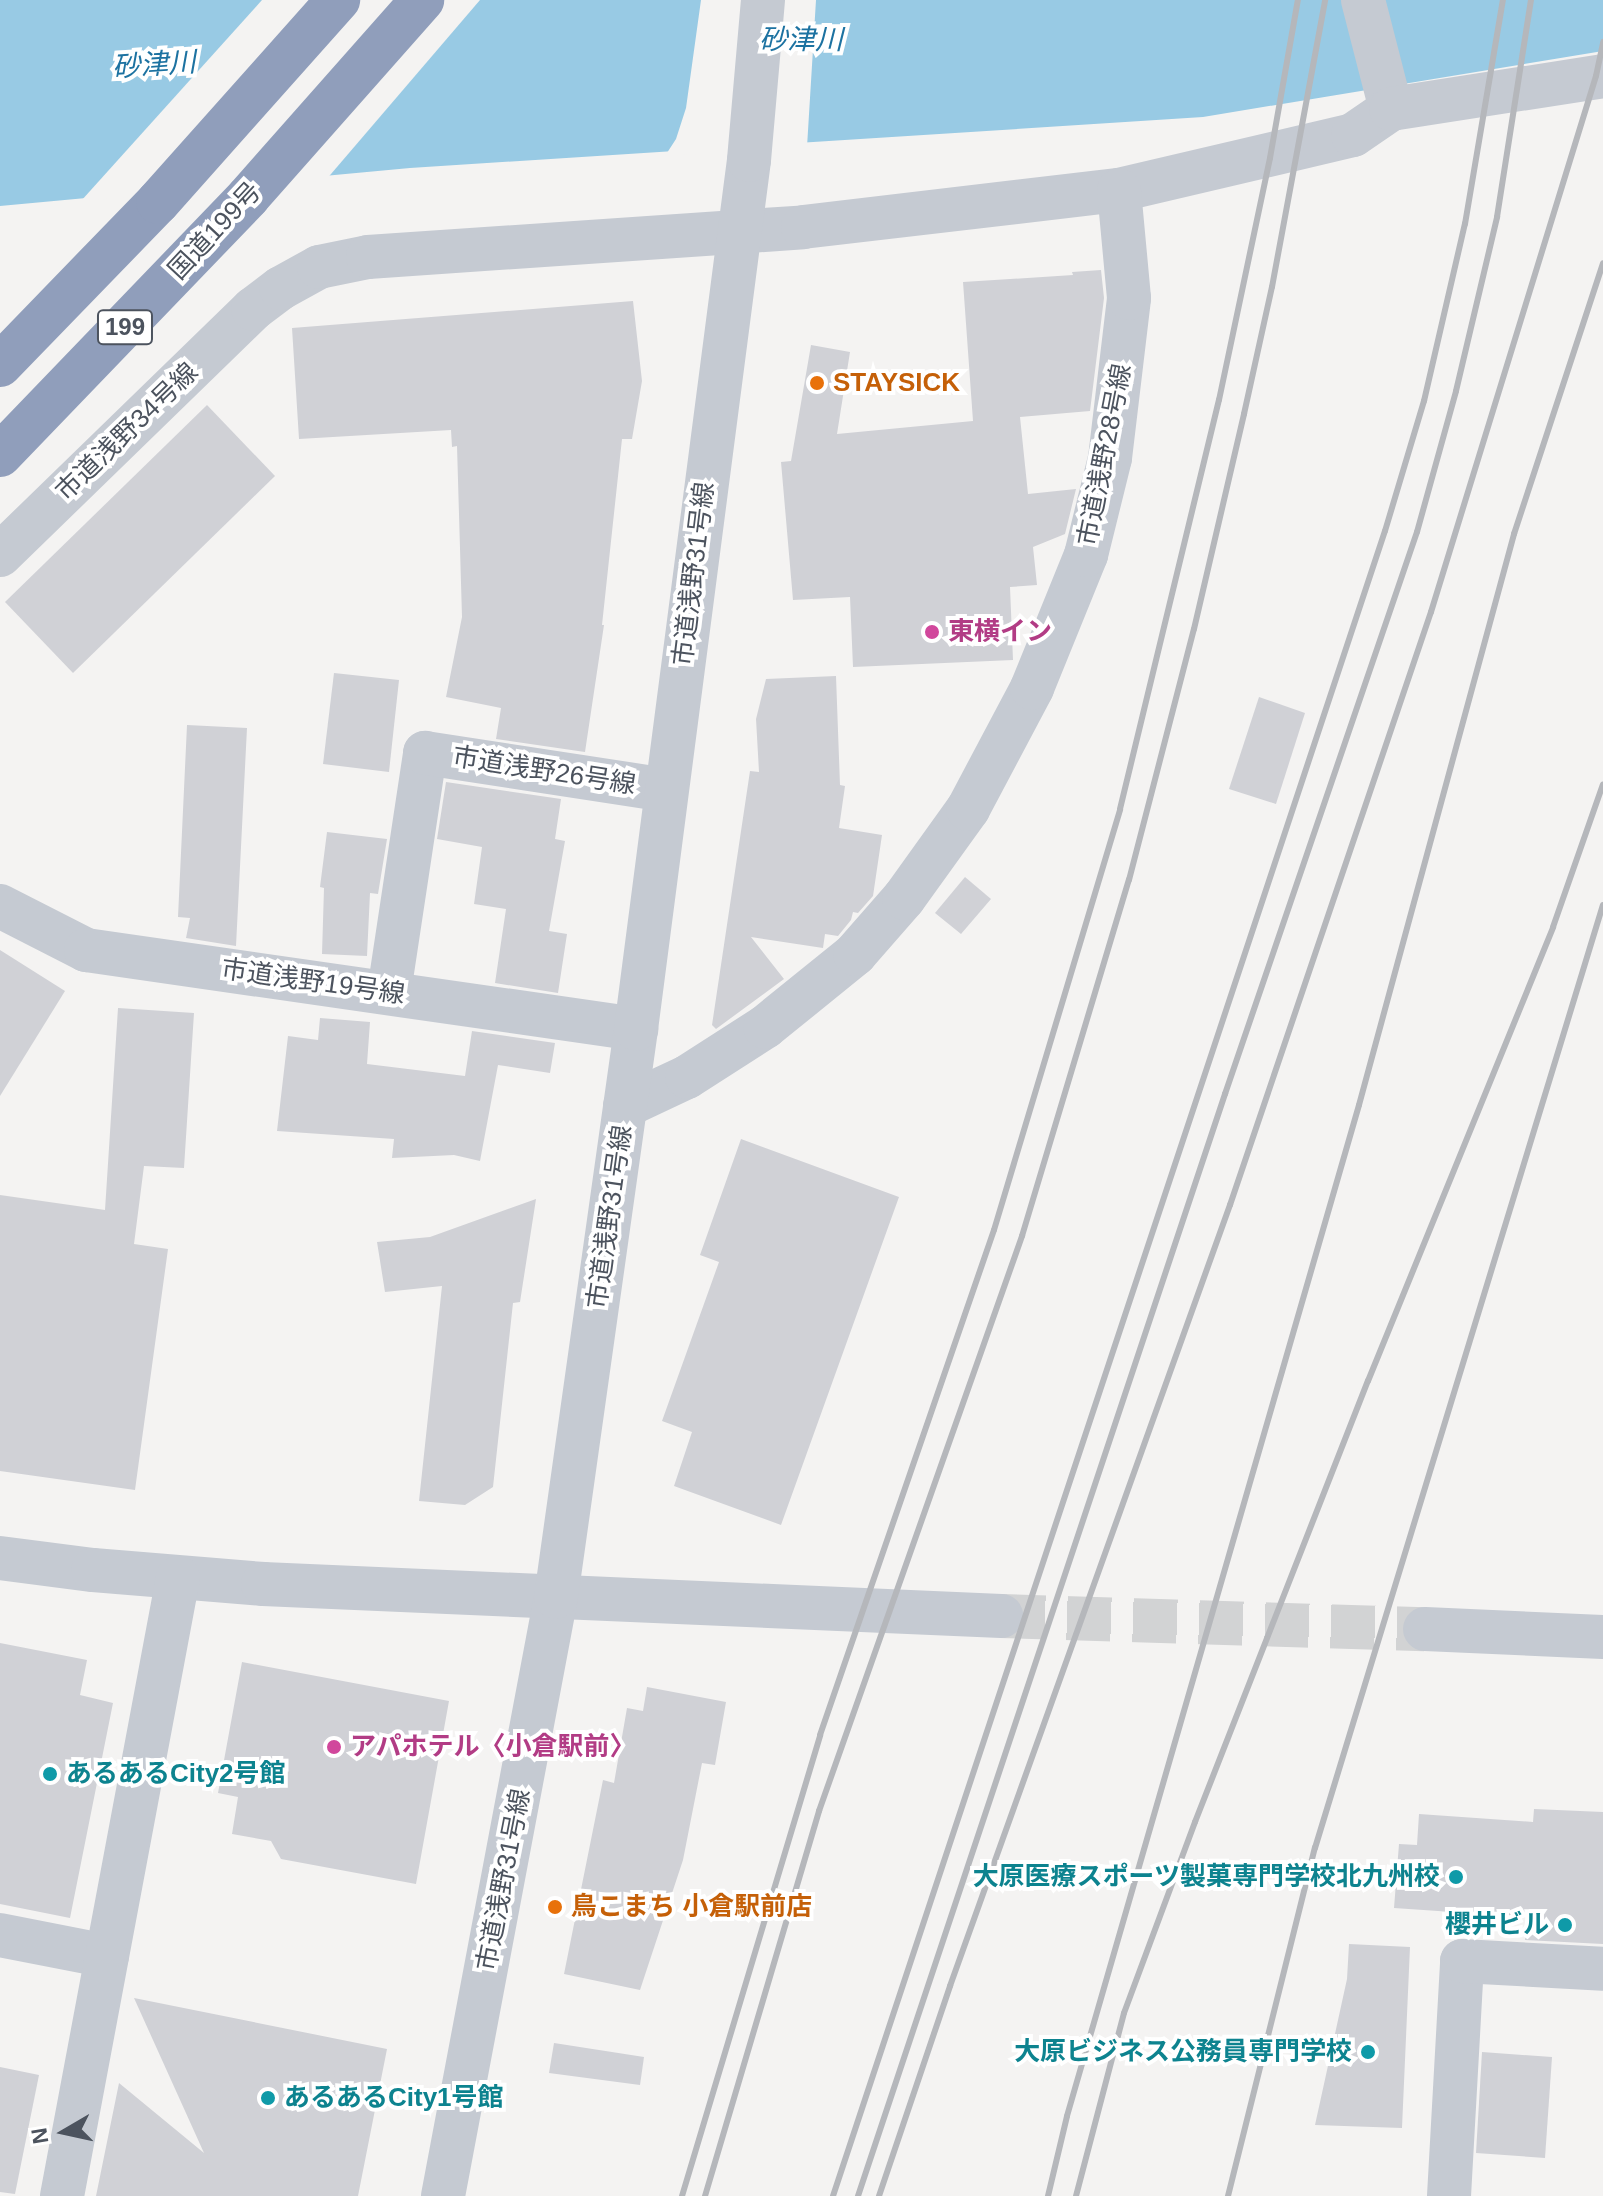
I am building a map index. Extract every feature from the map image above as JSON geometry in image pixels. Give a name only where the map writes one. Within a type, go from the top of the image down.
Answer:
[{"type":"highway","name":"199","points":[[0,365],[158,202],[338,0]]},
{"type":"highway","name":"国道199号","points":[[0,455],[248,197],[422,0]]},
{"type":"street","name":"市道浅野31号線","points":[[443,2196],[556,1597],[636,1029],[749,160],[763,0]]},
{"type":"street","points":[[1363,0],[1391,109],[1603,76]]},
{"type":"street","name":"市道浅野34号線","points":[[0,555],[253,309],[302,275],[340,261],[739,231],[1119,190],[1353,135],[1391,109]]},
{"type":"street","name":"市道浅野28号線","points":[[625,1106],[687,1077],[765,1027],[855,954],[904,898],[968,809],[1032,688],[1086,555],[1110,458],[1129,298],[1119,190]]},
{"type":"street","name":"市道浅野26号線","points":[[389,992],[425,753],[666,790]]},
{"type":"street","name":"市道浅野19号線","points":[[0,906],[86,950],[636,1029]]},
{"type":"street","points":[[0,1558],[178,1578],[1001,1616]]},
{"type":"street","points":[[0,1574],[93,1570]]},
{"type":"street","points":[[62,2196],[178,1578]]},
{"type":"street","points":[[1425,1629],[1603,1637]]},
{"type":"street","points":[[0,1935],[107,1956]]},
{"type":"street","points":[[1449,2196],[1462,1961],[1603,1969]]},
{"type":"water","name":"砂津川","points":[[0,0],[1603,0],[1603,51],[1203,117],[410,168],[0,206]]},
{"type":"pier","points":[[262,0],[480,0],[325,181],[81,201]]},
{"type":"pier","points":[[701,0],[816,0],[807,147],[665,156],[676,139],[686,108]]},
{"type":"building","points":[[1101,270],[1104,298],[1090,411],[1020,417],[1028,494],[1076,489],[1065,534],[1033,547],[1037,585],[1010,587],[1013,660],[853,667],[850,597],[793,600],[781,462],[791,461],[811,345],[850,352],[837,434],[973,421],[963,282],[1073,275],[1072,272]]},
{"type":"building","points":[[633,301],[642,381],[632,439],[622,439],[604,625],[585,752],[496,739],[501,708],[446,697],[462,617],[457,446],[452,447],[451,430],[299,439],[292,328]]},
{"type":"building","points":[[207,405],[275,476],[73,673],[5,602]]},
{"type":"building","points":[[334,673],[399,680],[389,772],[323,764]]},
{"type":"building","points":[[836,676],[840,785],[845,786],[839,828],[882,835],[873,896],[858,913],[853,912],[851,920],[838,936],[825,934],[823,948],[751,937],[784,979],[716,1029],[712,1025],[750,771],[759,772],[756,719],[766,679]]},
{"type":"building","points":[[1259,697],[1305,713],[1276,804],[1229,789]]},
{"type":"building","points":[[187,725],[247,728],[236,946],[186,938],[190,918],[178,917]]},
{"type":"building","points":[[446,782],[561,799],[555,839],[565,841],[549,931],[567,934],[558,993],[495,983],[506,909],[474,904],[482,847],[437,839]]},
{"type":"building","points":[[327,832],[387,839],[378,894],[370,893],[367,956],[322,954],[324,888],[320,887]]},
{"type":"building","points":[[965,877],[991,899],[961,934],[935,913]]},
{"type":"building","points":[[0,950],[65,991],[0,1096]]},
{"type":"building","points":[[118,1008],[194,1013],[184,1168],[144,1166],[134,1244],[168,1249],[135,1490],[0,1471],[0,1195],[105,1210]]},
{"type":"building","points":[[320,1018],[370,1022],[367,1064],[465,1076],[472,1031],[555,1043],[550,1073],[498,1065],[480,1161],[454,1155],[392,1158],[394,1139],[277,1131],[288,1036],[318,1040]]},
{"type":"building","points":[[741,1139],[899,1197],[781,1525],[674,1486],[692,1432],[662,1421],[719,1262],[700,1255]]},
{"type":"building","points":[[536,1199],[520,1302],[513,1303],[493,1487],[465,1505],[419,1501],[442,1286],[385,1292],[377,1242],[430,1237]]},
{"type":"building","name":"あるあるCity2号館","points":[[0,1643],[87,1660],[80,1695],[113,1703],[70,1918],[0,1904]]},
{"type":"building","name":"アパホテル〈小倉駅前〉","points":[[242,1662],[449,1701],[416,1884],[281,1859],[271,1841],[232,1834],[238,1797],[218,1793]]},
{"type":"building","points":[[647,1687],[726,1702],[715,1765],[702,1763],[683,1860],[640,1990],[564,1974],[603,1780],[614,1783],[627,1708],[643,1711]]},
{"type":"building","points":[[1534,1809],[1603,1812],[1603,1944],[1525,1940],[1527,1917],[1394,1908],[1399,1844],[1417,1845],[1419,1814],[1533,1822]]},
{"type":"building","name":"大原ビジネス公務員専門学校","points":[[1349,1944],[1410,1947],[1402,2128],[1315,2125],[1347,1979]]},
{"type":"building","name":"あるあるCity1号館","points":[[134,1998],[387,2049],[358,2196],[96,2196],[119,2083],[204,2153]]},
{"type":"building","points":[[554,2043],[644,2057],[640,2085],[549,2073]]},
{"type":"building","points":[[1482,2052],[1552,2057],[1545,2158],[1476,2153]]},
{"type":"building","points":[[0,2067],[39,2075],[15,2194],[0,2192]]},
{"type":"tunnel","points":[[1001,1616],[1425,1629]]},
{"type":"railway","points":[[682,2196],[820,1735],[994,1230],[1120,809],[1219,400],[1270,158],[1298,0]]},
{"type":"railway","points":[[705,2196],[819,1811],[1022,1236],[1129,880],[1194,629],[1244,414],[1272,287],[1325,0]]},
{"type":"railway","points":[[833,2196],[1385,531],[1424,401],[1465,224],[1503,0]]},
{"type":"railway","points":[[858,2196],[1225,1094],[1417,532],[1456,391],[1497,217],[1531,0]]},
{"type":"railway","points":[[879,2196],[950,1986],[1230,1205],[1431,612],[1596,76],[1603,42]]},
{"type":"railway","points":[[1048,2196],[1067,2116],[1359,1105],[1514,534],[1603,263]]},
{"type":"railway","points":[[1076,2196],[1124,2013],[1195,1822],[1368,1381],[1553,927],[1603,784]]},
{"type":"railway","points":[[1228,2196],[1315,1848],[1603,905]]},
{"type":"place","name":"STAYSICK","points":[[817,383]]},
{"type":"place","name":"東横イン","points":[[932,632]]},
{"type":"place","name":"アパホテル〈小倉駅前〉","points":[[334,1747]]},
{"type":"place","name":"あるあるCity2号館","points":[[50,1774]]},
{"type":"place","name":"大原医療スポーツ製菓専門学校北九州校","points":[[1456,1877]]},
{"type":"place","name":"鳥こまち 小倉駅前店","points":[[555,1907]]},
{"type":"place","name":"櫻井ビル","points":[[1565,1925]]},
{"type":"place","name":"大原ビジネス公務員専門学校","points":[[1368,2052]]},
{"type":"place","name":"あるあるCity1号館","points":[[268,2098]]}]
